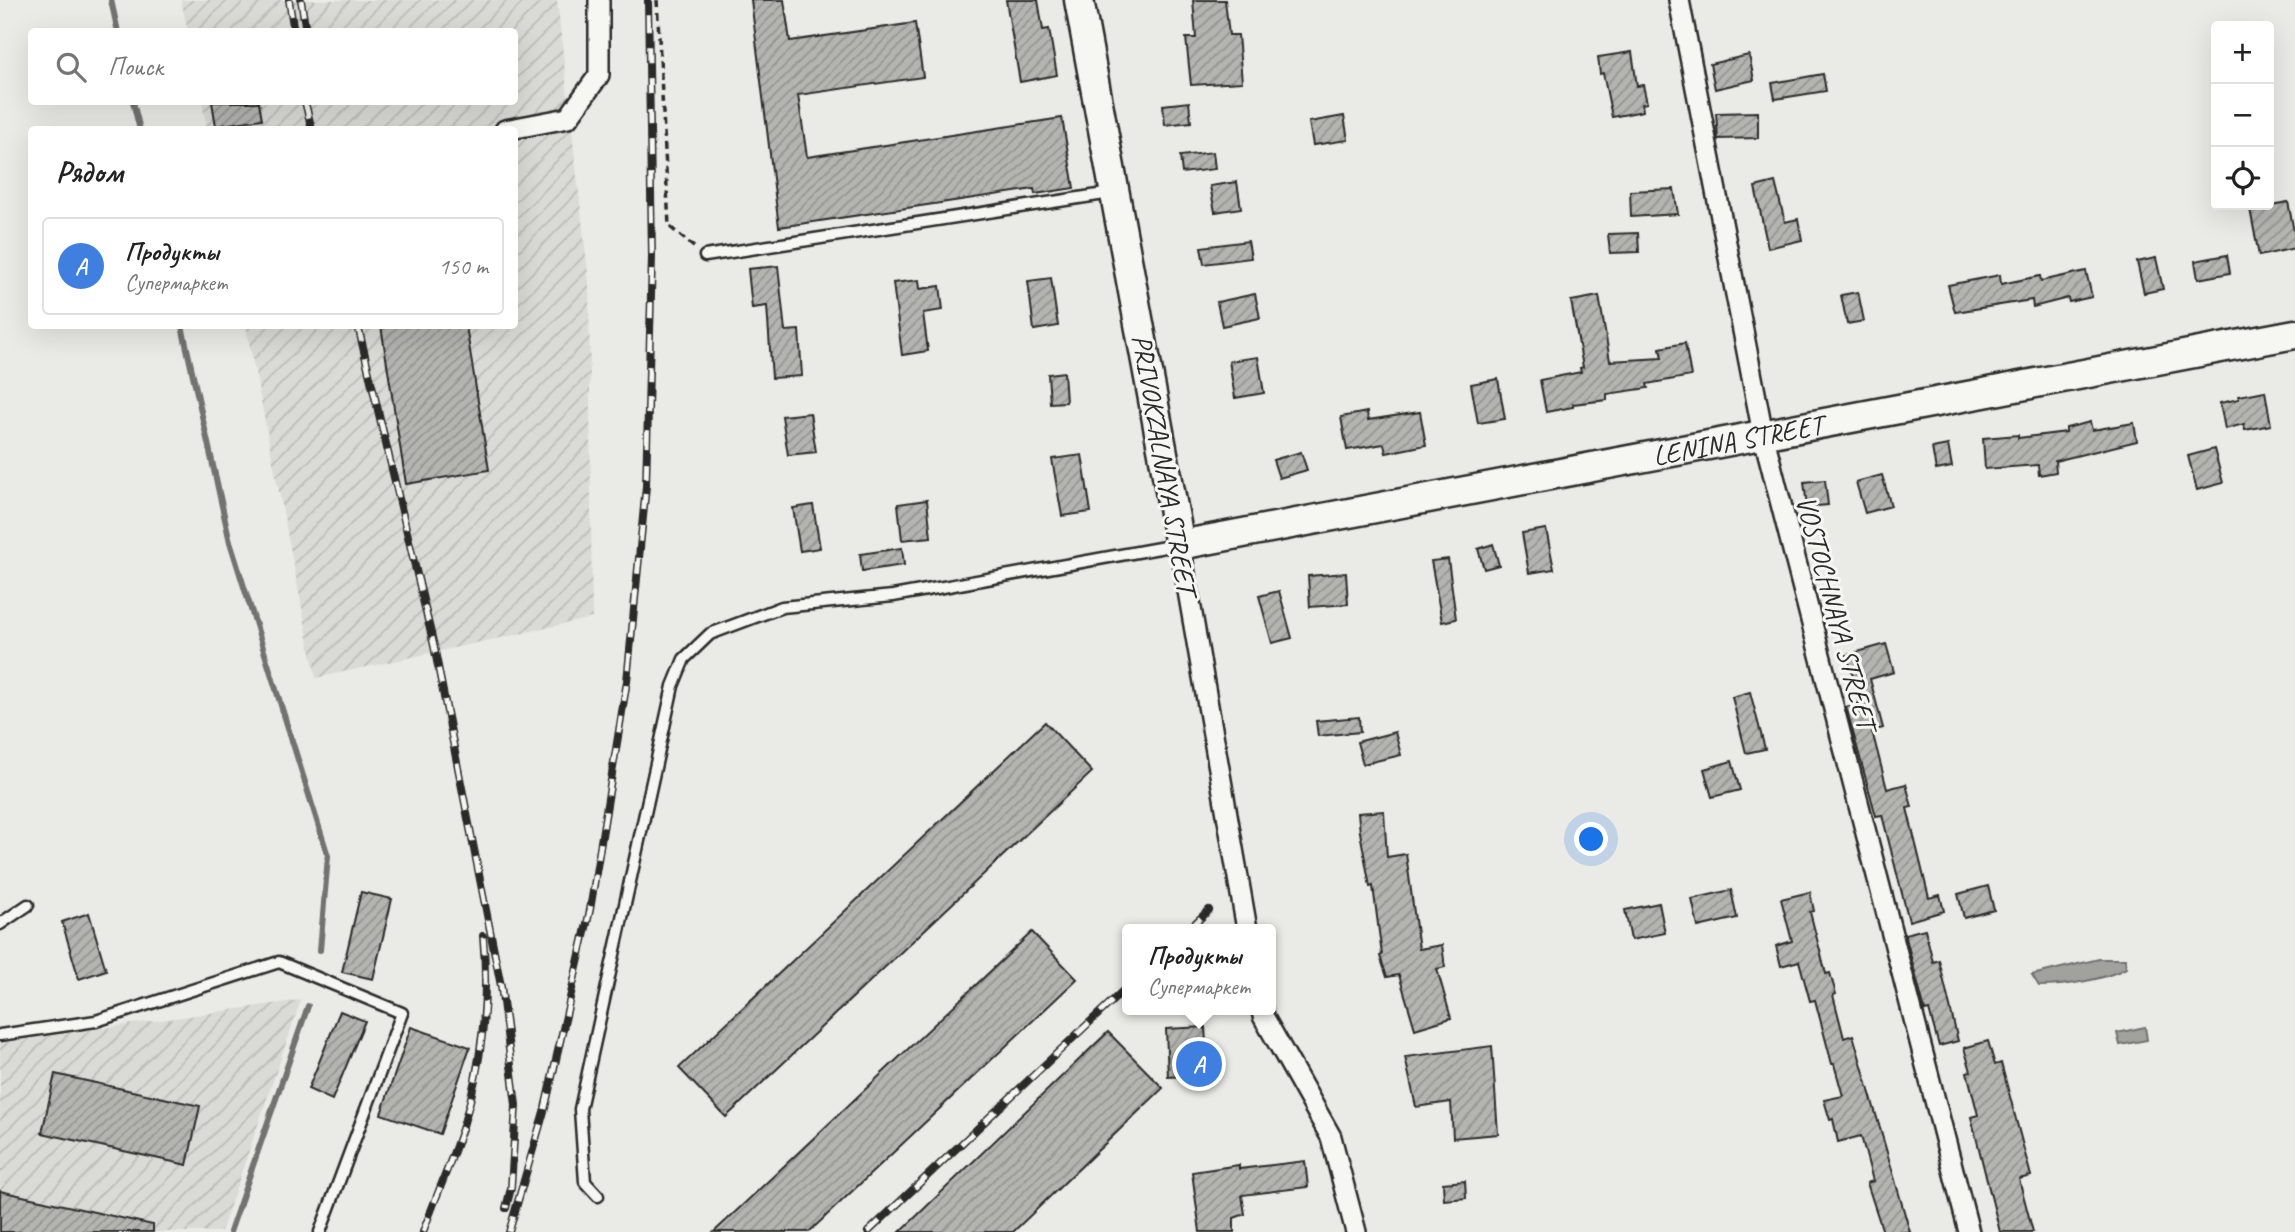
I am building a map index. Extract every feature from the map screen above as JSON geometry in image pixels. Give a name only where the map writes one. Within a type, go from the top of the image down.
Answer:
[{"type":"street","points":[[518,128],[568,118],[599,75],[599,0]]},
{"type":"street","name":"PRIVOKZALNAYA STREET","points":[[1079,0],[1180,545],[1246,924]]},
{"type":"street","name":"VOSTOCHNAYA STREET","points":[[1679,0],[1763,434],[1969,1232]]},
{"type":"street","name":"LENINA STREET","points":[[1180,545],[2295,334]]},
{"type":"street","points":[[1263,1015],[1331,1137],[1356,1232]]},
{"type":"lane","points":[[705,256],[1115,192]]},
{"type":"lane","points":[[598,1196],[585,1182],[580,1109],[673,686],[684,659],[710,634],[782,607],[893,596],[1180,545]]},
{"type":"lane","points":[[0,923],[28,905]]},
{"type":"lane","points":[[0,1035],[96,1021],[279,962],[402,1013],[320,1232]]},
{"type":"path","points":[[657,0],[669,226],[705,256]]},
{"type":"shaded area","points":[[181,0],[557,0],[589,282],[592,618],[316,678],[247,329],[518,329],[518,126],[206,126],[203,105],[518,105],[518,28],[187,28]]},
{"type":"shaded area","points":[[2099,959],[2125,959],[2126,968],[2095,979],[2049,986],[2039,986],[2032,975]]},
{"type":"shaded area","points":[[301,1000],[221,1232],[0,1232],[0,1043]]},
{"type":"shaded area","points":[[2145,1027],[2147,1040],[2120,1045],[2117,1033]]},
{"type":"building","points":[[751,0],[784,0],[790,41],[915,23],[923,77],[798,95],[807,157],[1062,118],[1074,188],[1035,194],[1034,189],[779,227]]},
{"type":"building","points":[[1006,0],[1038,0],[1043,30],[1049,29],[1057,75],[1020,82]]},
{"type":"building","points":[[1193,0],[1225,0],[1229,35],[1238,35],[1242,82],[1191,85],[1186,38],[1196,38]]},
{"type":"building","points":[[1632,52],[1637,86],[1643,85],[1647,103],[1642,104],[1643,111],[1612,117],[1598,57]]},
{"type":"building","points":[[1749,55],[1754,80],[1715,89],[1710,64]]},
{"type":"building","points":[[1823,74],[1826,91],[1775,99],[1772,83]]},
{"type":"building","points":[[1189,102],[1191,122],[1165,125],[1163,105]]},
{"type":"building","points":[[212,105],[260,105],[262,119],[216,126]]},
{"type":"building","points":[[1758,112],[1758,138],[1718,139],[1716,113]]},
{"type":"building","points":[[1344,116],[1348,140],[1313,145],[1309,122]]},
{"type":"building","points":[[1213,152],[1215,169],[1182,173],[1180,156]]},
{"type":"building","points":[[1237,182],[1241,208],[1215,212],[1210,186]]},
{"type":"building","points":[[1775,182],[1785,222],[1798,219],[1802,240],[1768,248],[1755,187]]},
{"type":"building","points":[[1674,189],[1678,214],[1631,217],[1630,191]]},
{"type":"building","points":[[2288,202],[2295,248],[2259,256],[2250,210],[2274,210],[2274,205]]},
{"type":"building","points":[[1638,233],[1639,252],[1610,253],[1608,234]]},
{"type":"building","points":[[1248,241],[1251,258],[1204,264],[1201,247]]},
{"type":"building","points":[[2227,255],[2230,273],[2198,279],[2195,261]]},
{"type":"building","points":[[2156,258],[2163,289],[2144,293],[2137,262]]},
{"type":"building","points":[[778,266],[785,331],[799,330],[802,376],[772,378],[767,306],[752,308],[748,269]]},
{"type":"building","points":[[2086,271],[2092,297],[2069,302],[2068,298],[2033,307],[2032,300],[1955,312],[1948,285],[2000,275],[2001,284],[2040,276],[2041,281]]},
{"type":"building","points":[[1051,278],[1058,326],[1034,330],[1028,281]]},
{"type":"building","points":[[919,280],[920,289],[940,286],[943,310],[923,313],[928,351],[902,355],[893,283]]},
{"type":"building","points":[[1858,292],[1864,321],[1847,324],[1841,295]]},
{"type":"building","points":[[1255,294],[1260,318],[1222,326],[1217,302]]},
{"type":"building","points":[[1599,296],[1610,361],[1662,358],[1660,348],[1685,343],[1691,376],[1647,384],[1648,388],[1607,394],[1607,400],[1573,404],[1573,407],[1546,412],[1540,380],[1581,372],[1580,368],[1583,367],[1571,301]]},
{"type":"building","points":[[381,329],[466,329],[489,470],[406,484]]},
{"type":"building","points":[[1258,357],[1264,393],[1235,398],[1229,361]]},
{"type":"building","points":[[1064,372],[1066,402],[1050,403],[1048,374]]},
{"type":"building","points":[[1498,379],[1505,419],[1478,423],[1471,384]]},
{"type":"building","points":[[2265,391],[2271,425],[2245,430],[2244,424],[2225,429],[2220,403]]},
{"type":"building","points":[[1367,412],[1368,420],[1420,412],[1426,445],[1386,453],[1384,444],[1347,450],[1341,417]]},
{"type":"building","points":[[810,413],[816,452],[788,455],[782,416]]},
{"type":"building","points":[[2090,422],[2092,430],[2134,423],[2137,441],[2055,461],[2056,472],[2039,475],[2038,465],[1985,469],[1983,438],[2018,435],[2018,438],[2066,432],[2066,428]]},
{"type":"building","points":[[1948,445],[1952,467],[1936,470],[1932,448]]},
{"type":"building","points":[[2214,449],[2223,483],[2197,490],[2188,456]]},
{"type":"building","points":[[1301,452],[1307,470],[1279,478],[1273,460]]},
{"type":"building","points":[[1082,455],[1091,512],[1062,516],[1052,459]]},
{"type":"building","points":[[1882,475],[1891,506],[1865,513],[1856,482]]},
{"type":"building","points":[[1825,480],[1828,505],[1807,507],[1804,482]]},
{"type":"building","points":[[927,500],[931,537],[902,540],[898,504]]},
{"type":"building","points":[[813,505],[820,548],[800,551],[793,508]]},
{"type":"building","points":[[1546,529],[1554,569],[1529,573],[1522,533]]},
{"type":"building","points":[[1493,544],[1499,565],[1484,569],[1478,549]]},
{"type":"building","points":[[902,548],[904,565],[862,571],[860,554]]},
{"type":"building","points":[[1448,559],[1456,619],[1442,622],[1431,561]]},
{"type":"building","points":[[1346,573],[1348,604],[1310,607],[1308,576]]},
{"type":"building","points":[[1279,591],[1292,638],[1272,643],[1259,596]]},
{"type":"building","points":[[1886,644],[1894,672],[1870,679],[1883,728],[1872,731],[1887,789],[1906,784],[1912,807],[1907,808],[1929,898],[1940,895],[1944,911],[1909,921],[1882,815],[1876,816],[1846,707],[1860,703],[1847,655]]},
{"type":"building","points":[[1750,692],[1765,749],[1746,753],[1732,697]]},
{"type":"building","points":[[1359,717],[1360,732],[1318,736],[1316,721]]},
{"type":"building","points":[[1045,722],[1092,772],[726,1117],[679,1068]]},
{"type":"building","points":[[1395,732],[1401,755],[1363,764],[1357,742]]},
{"type":"building","points":[[1732,761],[1740,790],[1712,797],[1704,769]]},
{"type":"building","points":[[1384,811],[1387,857],[1406,854],[1419,949],[1442,945],[1445,967],[1437,969],[1451,1018],[1415,1029],[1399,975],[1387,977],[1380,956],[1373,886],[1370,887],[1360,832],[1358,813]]},
{"type":"building","points":[[1988,886],[1994,910],[1964,918],[1958,894]]},
{"type":"building","points":[[1731,890],[1737,918],[1698,927],[1692,899]]},
{"type":"building","points":[[361,892],[392,899],[373,979],[342,972]]},
{"type":"building","points":[[1810,892],[1814,911],[1810,912],[1826,974],[1830,973],[1836,994],[1833,995],[1844,1038],[1853,1035],[1910,1232],[1883,1232],[1867,1183],[1873,1181],[1861,1136],[1838,1142],[1833,1119],[1830,1120],[1824,1100],[1843,1096],[1815,1000],[1810,1001],[1799,961],[1781,966],[1776,946],[1792,941],[1781,899]]},
{"type":"building","points":[[1659,903],[1665,933],[1631,940],[1625,910]]},
{"type":"building","points":[[89,913],[106,970],[79,979],[62,922]]},
{"type":"building","points":[[1925,929],[1933,962],[1939,960],[1958,1041],[1939,1046],[1929,1010],[1925,1011],[1905,934]]},
{"type":"building","points":[[1032,932],[1077,979],[809,1232],[714,1232]]},
{"type":"building","points":[[340,1011],[365,1021],[332,1100],[308,1089]]},
{"type":"building","points":[[411,1027],[470,1047],[440,1134],[381,1114]]},
{"type":"building","points":[[1205,1027],[1208,1075],[1168,1077],[1166,1029]]},
{"type":"building","points":[[1108,1032],[1163,1088],[1013,1232],[900,1232]]},
{"type":"building","points":[[1988,1041],[1995,1065],[2001,1063],[2031,1176],[2019,1179],[2033,1232],[2000,1232],[1971,1117],[1978,1115],[1967,1072],[1971,1071],[1964,1048]]},
{"type":"building","points":[[1492,1046],[1498,1134],[1453,1138],[1451,1102],[1416,1107],[1405,1057]]},
{"type":"building","points":[[55,1074],[200,1106],[187,1165],[42,1133]]},
{"type":"building","points":[[1305,1161],[1308,1187],[1242,1195],[1245,1214],[1234,1218],[1234,1232],[1200,1232],[1192,1172],[1239,1165],[1239,1169]]},
{"type":"building","points":[[1465,1181],[1466,1198],[1444,1200],[1443,1183]]},
{"type":"building","points":[[0,1191],[153,1225],[153,1232],[0,1232]]},
{"type":"waterway","points":[[111,0],[117,28]]},
{"type":"waterway","points":[[134,105],[139,126]]},
{"type":"waterway","points":[[183,329],[230,542],[328,856],[320,950]]},
{"type":"waterway","points":[[230,1232],[308,1006]]},
{"type":"railway","points":[[289,0],[293,28]]},
{"type":"railway","points":[[301,0],[305,28]]},
{"type":"railway","points":[[509,1232],[545,1108],[590,910],[627,681],[646,486],[652,256],[648,0]]},
{"type":"railway","points":[[306,105],[311,126]]},
{"type":"railway","points":[[359,329],[434,646],[501,986],[516,1105],[511,1188],[506,1208]]},
{"type":"railway","points":[[1194,924],[1209,910]]},
{"type":"railway","points":[[423,1232],[463,1126],[475,1080],[484,1008],[483,936]]},
{"type":"railway","points":[[868,1232],[1122,992]]},
{"type":"place","name":"Продукты","points":[[1199,1064]]}]
